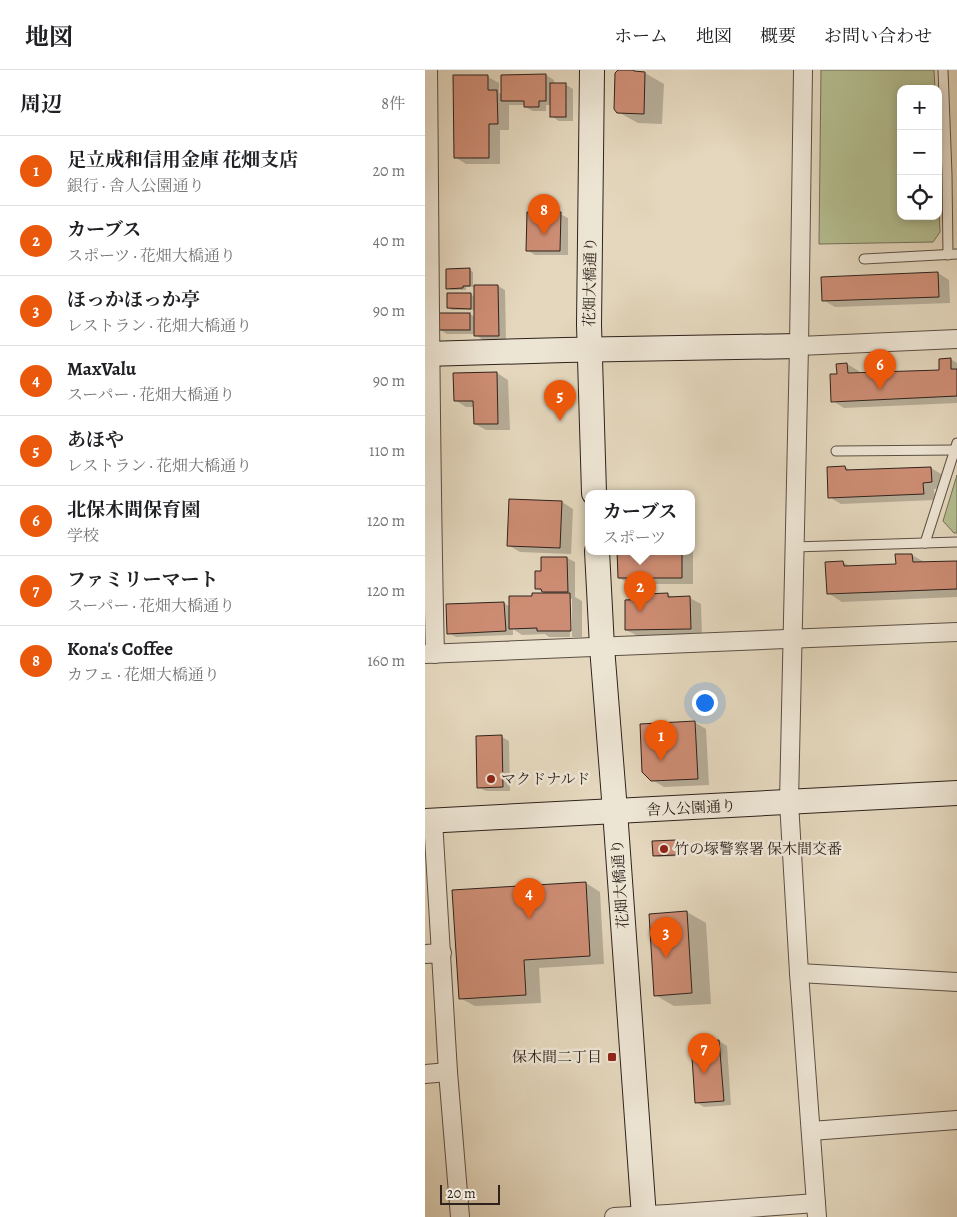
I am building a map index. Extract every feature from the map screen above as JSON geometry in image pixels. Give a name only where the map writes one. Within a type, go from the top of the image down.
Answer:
[{"type":"street","points":[[427,70],[430,654],[957,632]]},
{"type":"street","name":"花畑大橋通り","points":[[592,70],[589,350],[594,490]]},
{"type":"street","points":[[613,1217],[817,1210],[799,974],[789,802],[803,70]]},
{"type":"street","points":[[428,354],[799,346],[957,339]]},
{"type":"street","name":"花畑大橋通り","points":[[597,555],[602,647],[644,1216]]},
{"type":"street","name":"舎人公園通り","points":[[429,820],[957,794]]},
{"type":"street","points":[[429,820],[433,954],[448,1072],[460,1217]]},
{"type":"street","points":[[799,974],[957,982]]},
{"type":"street","points":[[425,1074],[448,1072]]},
{"type":"street","points":[[811,1131],[957,1120]]},
{"type":"lane","points":[[864,259],[953,255],[947,174],[943,70]]},
{"type":"lane","points":[[947,174],[957,174]]},
{"type":"lane","points":[[836,451],[956,447],[925,543]]},
{"type":"lane","points":[[794,547],[957,542]]},
{"type":"green space","points":[[821,70],[934,70],[935,85],[897,85],[897,220],[939,220],[940,232],[933,242],[819,244]]},
{"type":"green space","points":[[957,475],[957,533],[954,533],[943,521]]},
{"type":"building","points":[[618,70],[645,72],[644,114],[617,113],[614,109],[615,73]]},
{"type":"building","points":[[546,74],[546,101],[539,101],[539,107],[524,107],[524,101],[501,101],[501,75]]},
{"type":"building","points":[[453,75],[488,75],[488,90],[497,90],[498,124],[489,124],[489,158],[454,158]]},
{"type":"building","points":[[550,83],[566,83],[566,117],[550,117]]},
{"type":"building","points":[[527,212],[561,212],[560,251],[526,251]]},
{"type":"building","points":[[470,268],[470,286],[446,289],[446,269]]},
{"type":"building","points":[[938,272],[939,297],[822,301],[821,277]]},
{"type":"building","points":[[474,285],[498,285],[499,336],[474,336]]},
{"type":"building","points":[[447,293],[471,293],[471,309],[447,308]]},
{"type":"building","points":[[438,313],[470,313],[470,330],[438,330]]},
{"type":"building","points":[[951,358],[951,369],[957,369],[957,396],[831,402],[830,374],[837,374],[836,364],[847,363],[848,373],[939,370],[939,359]]},
{"type":"building","points":[[497,372],[498,424],[474,424],[473,401],[454,401],[453,373]]},
{"type":"building","points":[[845,466],[846,470],[931,467],[932,482],[923,483],[924,494],[828,498],[827,467]]},
{"type":"building","points":[[509,499],[562,501],[560,548],[507,546]]},
{"type":"building","points":[[895,554],[912,554],[913,562],[957,561],[957,589],[827,594],[825,562],[843,561],[844,566],[896,564]]},
{"type":"building","points":[[617,555],[682,555],[682,578],[618,578]]},
{"type":"building","points":[[541,557],[567,557],[568,592],[542,592],[541,589],[535,589],[535,571],[541,571]]},
{"type":"building","points":[[532,593],[570,593],[571,631],[537,631],[537,628],[509,629],[509,596],[532,596]]},
{"type":"building","points":[[668,593],[668,597],[690,596],[691,629],[625,630],[625,600],[646,599],[645,594]]},
{"type":"building","points":[[504,602],[506,631],[447,634],[446,604]]},
{"type":"building","points":[[695,721],[698,779],[651,781],[642,772],[640,724]]},
{"type":"building","points":[[502,735],[503,787],[477,788],[476,736]]},
{"type":"building","points":[[676,840],[676,855],[653,856],[652,841]]},
{"type":"building","points":[[586,882],[590,956],[524,960],[526,995],[459,999],[452,890]]},
{"type":"building","points":[[687,911],[692,993],[654,996],[649,914]]},
{"type":"building","points":[[719,1040],[724,1101],[695,1103],[691,1042]]},
{"type":"place","name":"Kona's Coffee","points":[[544,235]]},
{"type":"place","name":"北保木間保育園","points":[[880,390]]},
{"type":"place","name":"あほや","points":[[560,421]]},
{"type":"place","name":"カーブス","points":[[640,612]]},
{"type":"place","name":"足立成和信用金庫 花畑支店","points":[[661,761]]},
{"type":"place","name":"マクドナルド","points":[[491,779]]},
{"type":"place","name":"竹の塚警察署 保木間交番","points":[[664,849]]},
{"type":"place","name":"MaxValu","points":[[529,919]]},
{"type":"place","name":"ほっかほっか亭","points":[[666,958]]},
{"type":"place","name":"保木間二丁目","points":[[612,1057]]},
{"type":"place","name":"ファミリーマート","points":[[704,1074]]}]
